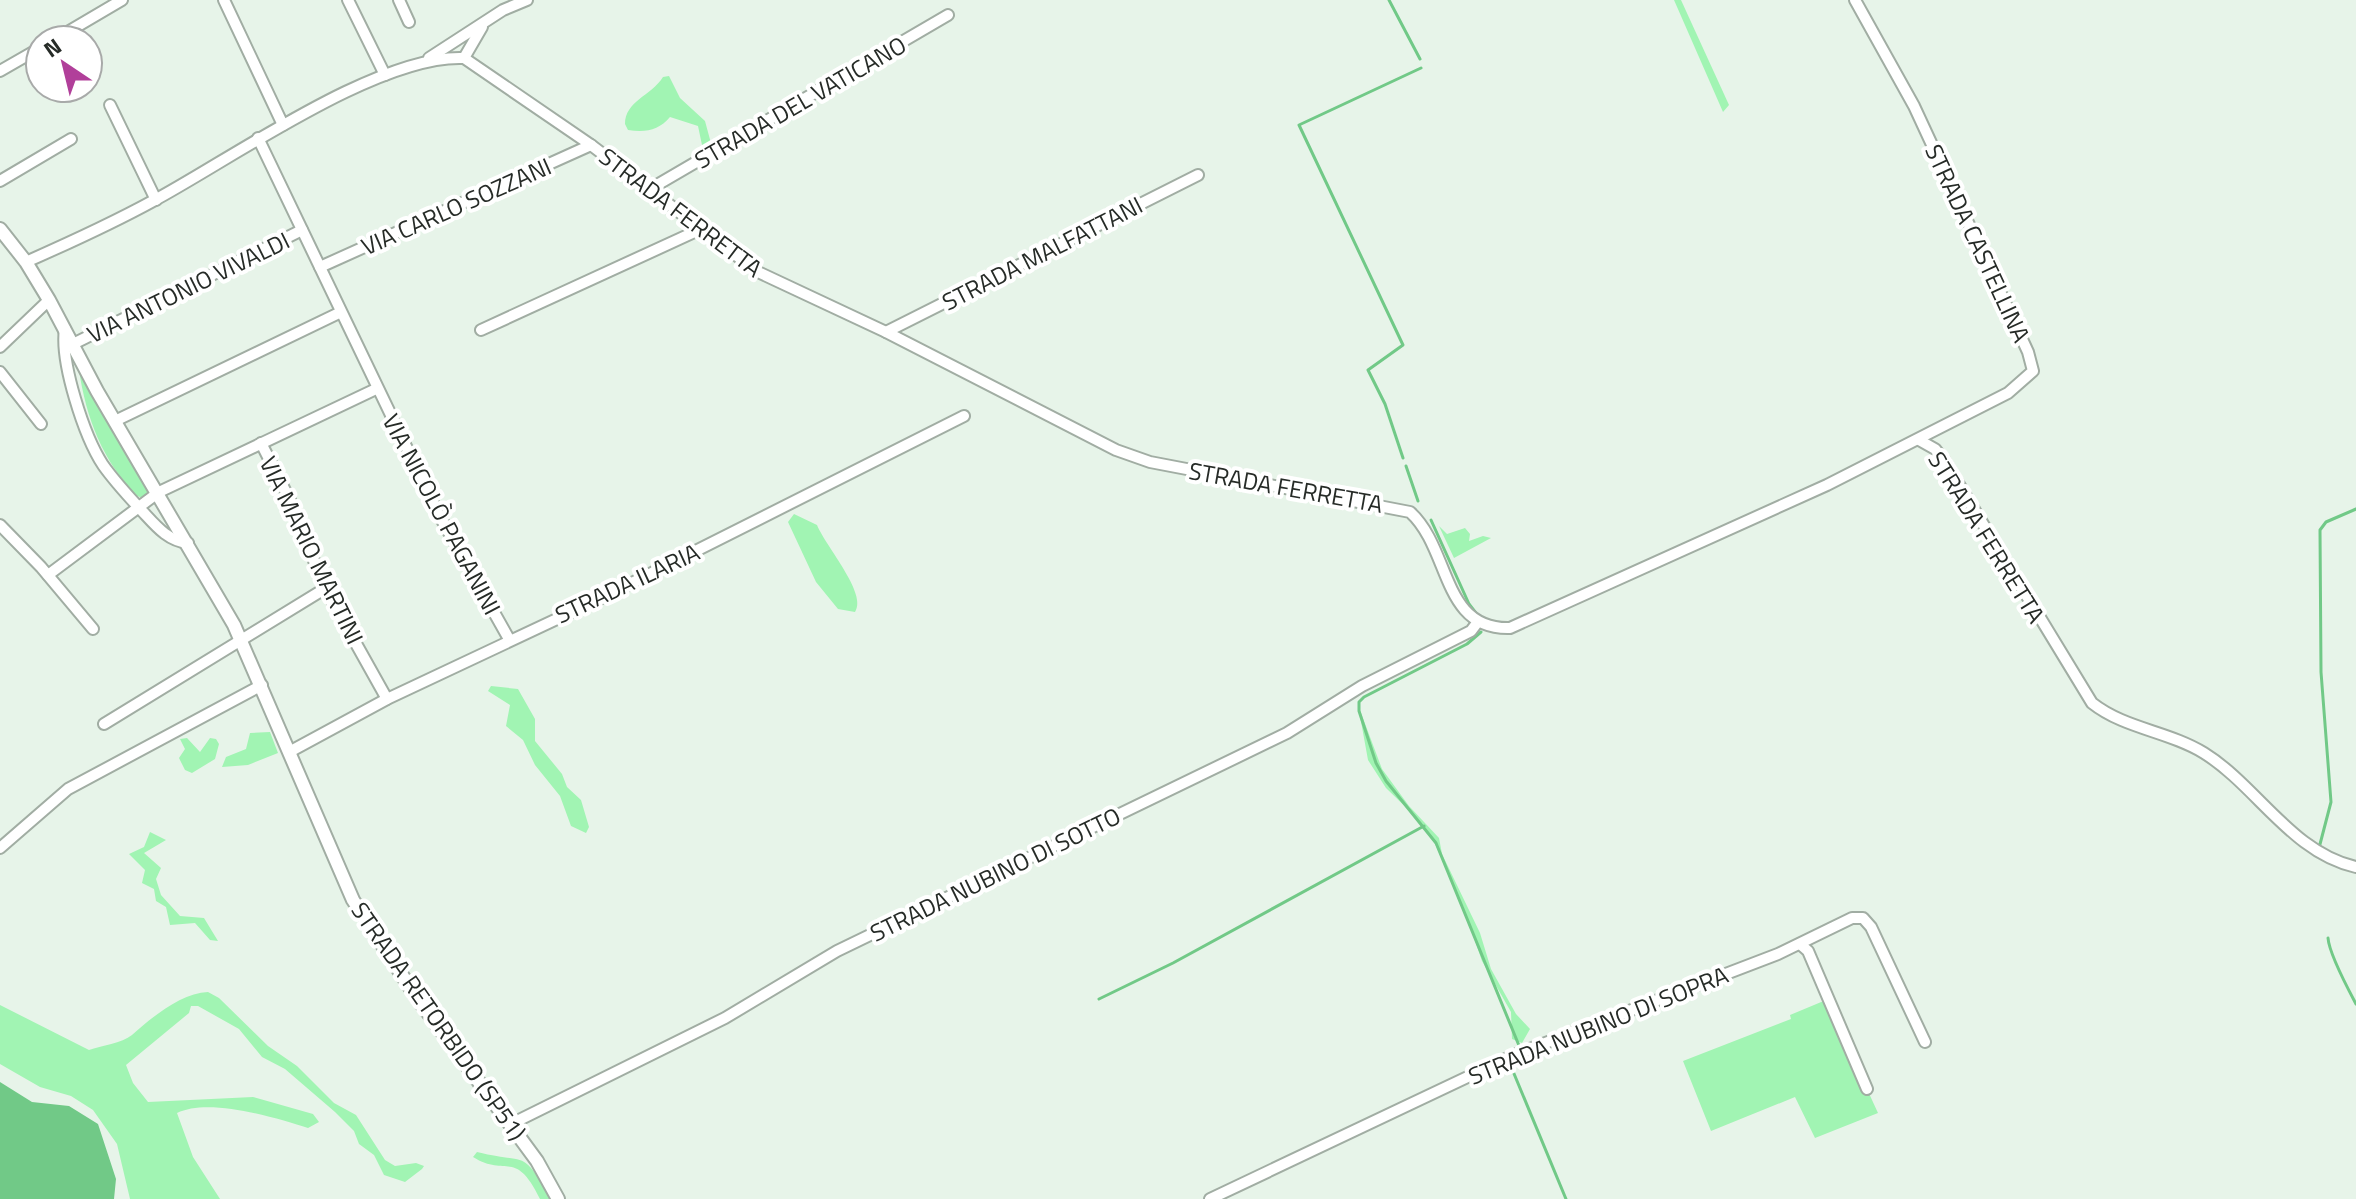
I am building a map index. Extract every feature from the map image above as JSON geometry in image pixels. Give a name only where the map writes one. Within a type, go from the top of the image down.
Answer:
[{"type":"street","points":[[224,0],[283,125]]},
{"type":"street","points":[[348,0],[385,75]]},
{"type":"street","points":[[399,0],[409,22]]},
{"type":"street","points":[[26,262],[156,200],[258,138],[385,75],[444,57],[464,58],[486,22],[501,5],[527,0]]},
{"type":"street","name":"STRADA CASTELLINA","points":[[1855,0],[1914,106],[2028,352],[2033,371],[2008,393],[1919,440]]},
{"type":"street","points":[[80,24],[118,1]]},
{"type":"street","name":"STRADA DEL VATICANO","points":[[650,189],[948,15]]},
{"type":"street","points":[[420,63],[486,22]]},
{"type":"street","points":[[0,71],[24,57]]},
{"type":"street","name":"STRADA FERRETTA","points":[[464,58],[591,145],[758,272],[886,332],[1116,450],[1150,462],[1410,512],[1424,525],[1460,607],[1477,623],[1492,629],[1510,628],[1808,495],[1919,440],[1935,449],[2092,703],[2119,721],[2205,754],[2317,852],[2356,867]]},
{"type":"street","points":[[110,105],[156,200]]},
{"type":"street","name":"VIA NICOLÒ PAGANINI","points":[[258,138],[339,313],[438,513],[509,639]]},
{"type":"street","points":[[0,181],[71,139]]},
{"type":"street","name":"VIA CARLO SOZZANI","points":[[320,267],[591,145]]},
{"type":"street","name":"STRADA MALFATTANI","points":[[886,332],[1198,175]]},
{"type":"street","name":"STRADA RETORBIDO (SP51)","points":[[0,229],[26,262],[49,300],[240,638],[353,900],[415,995],[511,1124],[558,1199]]},
{"type":"street","points":[[481,330],[701,229]]},
{"type":"street","name":"VIA ANTONIO VIVALDI","points":[[73,344],[302,230]]},
{"type":"street","points":[[0,347],[49,300]]},
{"type":"street","points":[[116,419],[339,313]]},
{"type":"street","points":[[65,329],[63,343],[69,371],[92,443],[112,476],[137,506],[172,539],[188,543]]},
{"type":"street","points":[[0,372],[41,424]]},
{"type":"street","points":[[48,575],[159,492],[376,389]]},
{"type":"street","name":"STRADA ILARIA","points":[[291,751],[387,699],[608,595],[964,416]]},
{"type":"street","points":[[1935,449],[1934,439],[1941,428]]},
{"type":"street","name":"VIA MARIO MARTINI","points":[[261,443],[300,520],[326,588],[387,699]]},
{"type":"street","points":[[0,525],[48,575],[93,629]]},
{"type":"street","points":[[104,724],[326,588]]},
{"type":"street","name":"STRADA NUBINO DI SOTTO","points":[[511,1124],[725,1018],[837,951],[1287,733],[1362,686],[1471,631],[1477,623]]},
{"type":"street","points":[[0,848],[68,789],[262,685]]},
{"type":"street","name":"STRADA NUBINO DI SOPRA","points":[[1210,1199],[1514,1055],[1800,944],[1852,918],[1863,918],[1871,927],[1925,1042]]},
{"type":"street","points":[[1800,944],[1808,951],[1867,1089]]},
{"type":"shaded area","points":[[1674,0],[1681,0],[1729,105],[1723,112]]},
{"type":"shaded area","points":[[669,76],[680,98],[705,121],[712,147],[702,145],[698,126],[670,117],[652,130],[628,130],[625,124],[629,110],[663,77]]},
{"type":"shaded area","points":[[79,370],[150,491],[143,498],[125,483],[98,438],[86,405]]},
{"type":"shaded area","points":[[794,514],[817,525],[851,582],[856,594],[855,612],[838,609],[816,582],[788,522]]},
{"type":"shaded area","points":[[1439,526],[1447,534],[1465,528],[1470,534],[1469,541],[1483,536],[1491,538],[1454,558]]},
{"type":"shaded area","points":[[491,686],[518,689],[535,719],[535,741],[562,774],[567,787],[581,800],[589,827],[586,833],[571,826],[560,796],[535,765],[523,740],[506,726],[510,705],[488,691]]},
{"type":"shaded area","points":[[1358,705],[1382,769],[1409,806],[1439,838],[1442,854],[1480,933],[1491,969],[1516,1014],[1530,1029],[1522,1043],[1512,1039],[1511,1012],[1482,961],[1463,906],[1435,844],[1419,820],[1386,788],[1368,760]]},
{"type":"shaded area","points":[[270,732],[278,753],[248,765],[222,767],[226,757],[246,749],[250,733]]},
{"type":"shaded area","points":[[187,738],[200,752],[210,738],[216,739],[219,744],[215,759],[192,773],[185,770],[179,758],[185,749],[180,739]]},
{"type":"shaded area","points":[[150,832],[166,840],[144,853],[161,868],[156,879],[161,895],[180,916],[204,918],[218,941],[210,940],[195,923],[170,925],[166,907],[156,901],[154,889],[142,883],[145,870],[129,854],[144,847]]},
{"type":"shaded area","points":[[208,992],[219,998],[268,1046],[297,1066],[334,1103],[356,1115],[385,1160],[395,1166],[416,1163],[424,1166],[422,1169],[405,1182],[384,1175],[374,1155],[359,1144],[354,1131],[335,1112],[285,1069],[262,1057],[239,1029],[198,1006],[191,1006],[189,1013],[126,1065],[133,1083],[148,1102],[253,1097],[313,1114],[319,1122],[308,1128],[224,1108],[206,1107],[177,1113],[193,1157],[220,1199],[130,1199],[117,1144],[93,1110],[71,1096],[40,1087],[0,1064],[0,1005],[89,1050],[128,1038],[177,1002]]},
{"type":"shaded area","points":[[1826,1000],[1878,1113],[1815,1138],[1795,1097],[1711,1131],[1683,1061],[1791,1019],[1790,1015]]},
{"type":"shaded area","points":[[0,1082],[32,1102],[69,1106],[98,1124],[116,1179],[114,1199],[0,1199]]},
{"type":"shaded area","points":[[477,1152],[522,1161],[534,1172],[551,1199],[540,1199],[531,1183],[517,1169],[485,1163],[473,1157]]},
{"type":"waterway","points":[[1389,0],[1420,59]]},
{"type":"waterway","points":[[1403,458],[1385,404],[1368,370],[1403,345],[1299,125],[1421,68]]},
{"type":"waterway","points":[[1406,466],[1418,501]]},
{"type":"waterway","points":[[2319,848],[2331,802],[2321,672],[2320,530],[2326,522],[2356,509]]},
{"type":"waterway","points":[[1431,520],[1469,604],[1479,617]]},
{"type":"waterway","points":[[1481,632],[1467,644],[1364,697],[1359,702],[1359,711],[1376,763],[1386,781],[1436,843],[1520,1048]]},
{"type":"waterway","points":[[1099,999],[1173,963],[1424,826]]},
{"type":"waterway","points":[[2328,938],[2335,961],[2356,1004]]},
{"type":"waterway","points":[[1510,1064],[1566,1199]]}]
